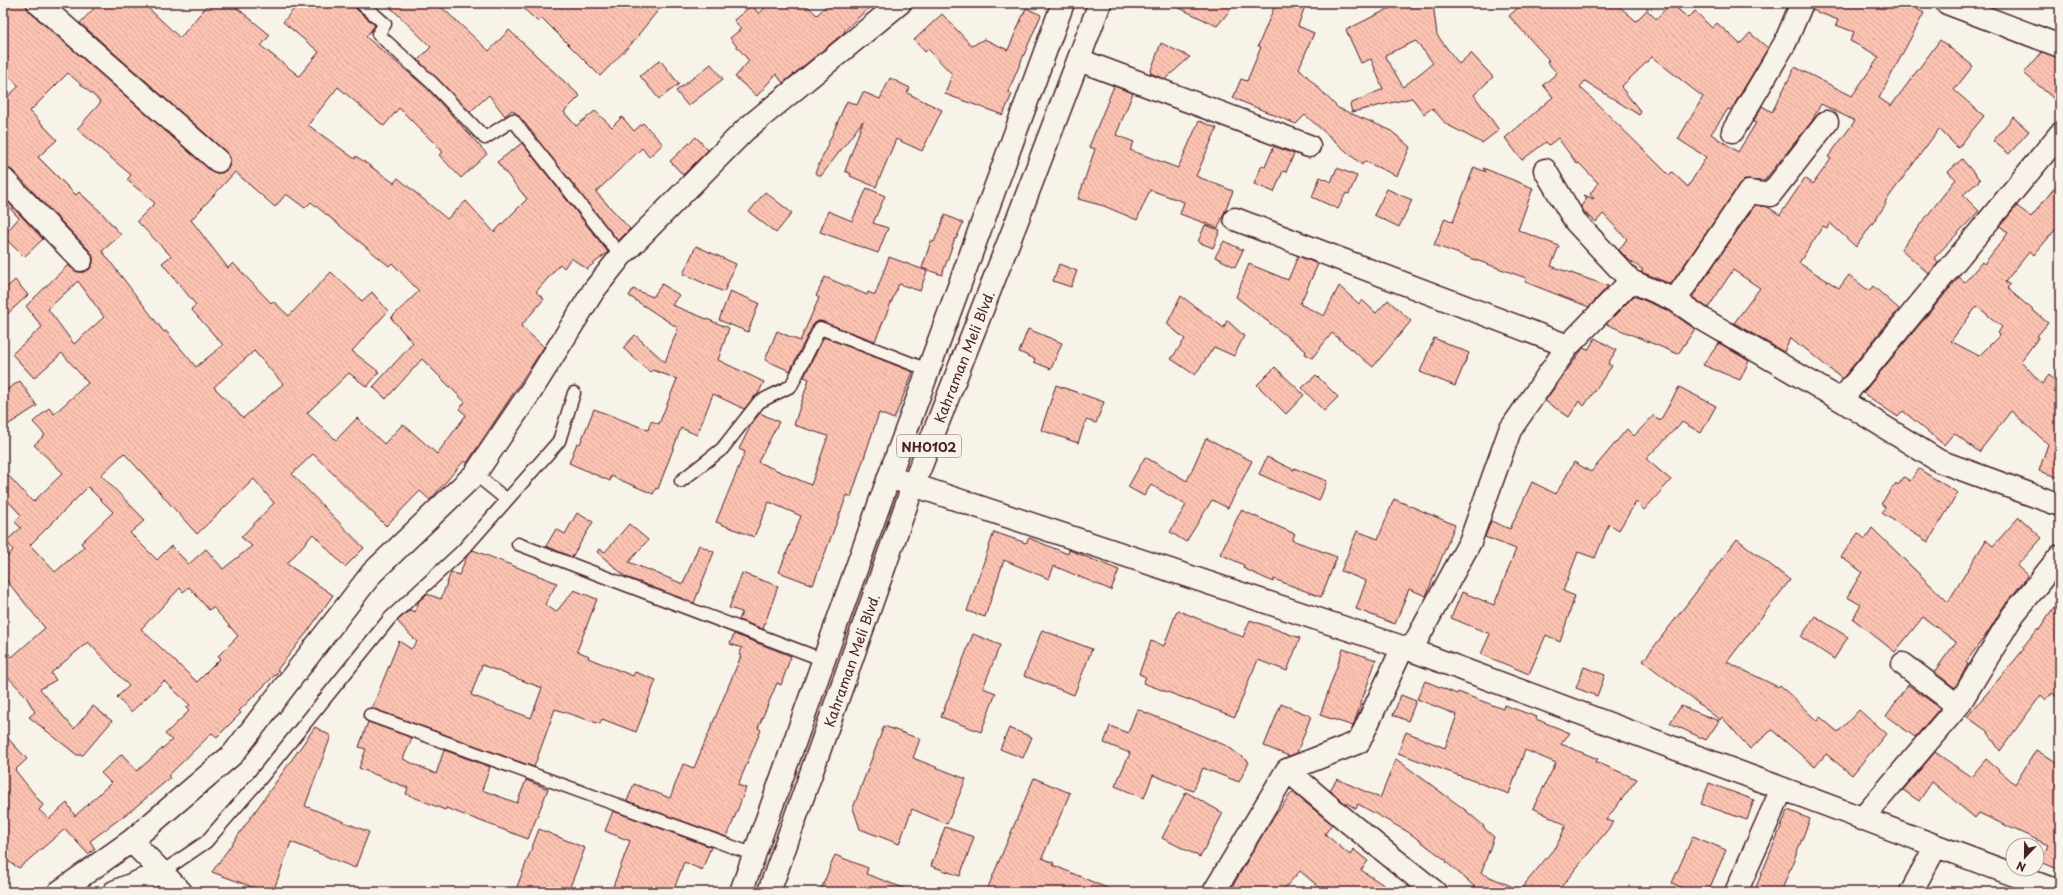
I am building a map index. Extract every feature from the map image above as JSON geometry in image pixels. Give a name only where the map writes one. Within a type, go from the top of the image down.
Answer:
[{"type":"main road","points":[[38,3],[218,161]]},
{"type":"main road","points":[[60,892],[131,841],[233,754],[372,573],[475,474],[594,290],[621,256],[746,130],[900,3]]},
{"type":"main road","name":"Kahraman Meli Blvd.","points":[[741,892],[889,477],[1063,3]]},
{"type":"main road","name":"Kahraman Meli Blvd.","points":[[769,892],[914,486],[1100,3]]},
{"type":"main road","points":[[1733,131],[1785,43],[1802,3]]},
{"type":"main road","points":[[1947,3],[2060,46]]},
{"type":"main road","points":[[1079,60],[1309,146]]},
{"type":"main road","points":[[1675,300],[1749,192],[1770,195],[1827,122]]},
{"type":"main road","points":[[1841,400],[2060,134]]},
{"type":"main road","points":[[1545,170],[1575,221],[1631,281],[1675,300],[1704,320],[1841,400],[1939,461],[2060,505]]},
{"type":"main road","points":[[3,179],[81,260]]},
{"type":"main road","points":[[1235,219],[1568,346]]},
{"type":"main road","points":[[1214,892],[1287,770],[1359,742],[1407,649],[1470,542],[1510,430],[1568,346],[1631,281]]},
{"type":"main road","points":[[889,477],[1407,649],[2060,892]]},
{"type":"main road","points":[[1862,819],[1958,706],[2013,615],[2060,556]]},
{"type":"main road","points":[[1903,664],[1958,706]]},
{"type":"main road","points":[[1287,770],[1348,822],[1435,892]]},
{"type":"main road","points":[[1736,892],[1782,789]]},
{"type":"main road","points":[[131,841],[181,892]]},
{"type":"main road","points":[[1911,892],[1936,846]]},
{"type":"main road","points":[[114,892],[162,872]]},
{"type":"lane","points":[[361,3],[385,24],[378,34],[432,83],[485,138],[513,120],[621,256]]},
{"type":"lane","points":[[681,481],[722,450],[759,402],[791,386],[820,328],[928,370]]},
{"type":"lane","points":[[162,872],[206,842],[258,783],[390,618],[462,551],[558,441],[574,393]]},
{"type":"lane","points":[[475,474],[507,500]]},
{"type":"lane","points":[[518,544],[824,660]]},
{"type":"lane","points":[[370,715],[754,855]]},
{"type":"building","points":[[3,3],[26,3],[30,12],[210,170],[216,173],[222,173],[228,169],[230,164],[230,157],[226,152],[80,23],[99,3],[143,3],[180,38],[209,3],[231,3],[270,35],[261,46],[299,76],[319,52],[283,22],[299,3],[353,3],[356,9],[375,25],[366,37],[427,88],[487,154],[461,178],[439,155],[443,152],[399,108],[384,126],[338,87],[308,125],[355,159],[356,156],[394,183],[398,178],[447,219],[466,201],[494,232],[527,199],[497,162],[522,143],[608,252],[587,269],[571,258],[564,268],[560,264],[536,292],[544,299],[521,326],[544,347],[467,463],[464,461],[430,500],[420,491],[386,526],[313,454],[292,474],[364,548],[345,567],[313,534],[287,564],[333,595],[308,631],[277,670],[279,671],[239,711],[241,713],[217,737],[212,733],[168,776],[170,778],[133,809],[90,841],[95,849],[88,854],[65,829],[19,868],[3,858],[3,733],[27,759],[15,770],[43,805],[39,810],[49,819],[67,803],[75,816],[111,783],[101,773],[122,754],[137,771],[172,740],[165,734],[189,711],[186,708],[190,705],[164,681],[131,712],[117,697],[129,686],[88,642],[51,673],[56,680],[40,689],[74,729],[93,706],[112,721],[83,755],[77,755],[29,717],[35,712],[25,695],[3,672],[3,648],[12,657],[45,628],[3,576],[3,561],[13,550],[6,541],[21,528],[15,522],[21,515],[3,496],[3,470],[33,502],[63,473],[34,445],[45,435],[33,422],[49,408],[54,414],[88,383],[62,353],[34,378],[12,354],[42,327],[26,306],[68,265],[77,272],[84,272],[90,269],[93,263],[93,257],[90,251],[12,170],[3,167],[3,101],[19,86],[3,72]],"holes":[[[68,73],[101,102],[77,129],[131,175],[127,180],[155,203],[137,221],[171,256],[162,263],[196,305],[191,309],[223,345],[196,367],[166,331],[164,332],[102,251],[121,235],[102,213],[79,192],[76,195],[38,157],[57,140],[30,111]],[[235,172],[275,207],[286,194],[305,208],[311,202],[389,266],[392,263],[419,291],[391,318],[413,343],[373,387],[386,399],[422,359],[465,402],[459,409],[466,415],[437,454],[403,424],[384,444],[357,418],[336,440],[307,413],[349,373],[367,387],[379,372],[352,351],[388,311],[372,292],[362,301],[331,272],[289,316],[273,301],[271,303],[233,263],[228,268],[191,220]],[[78,281],[104,317],[74,344],[48,309]],[[254,351],[283,384],[243,418],[214,387]],[[124,453],[197,534],[254,479],[274,503],[241,537],[252,546],[223,569],[206,549],[189,564],[171,546],[157,560],[130,533],[145,520],[101,475]],[[88,487],[113,512],[81,543],[84,547],[55,572],[30,545]],[[189,587],[209,610],[213,607],[238,636],[218,656],[221,658],[197,682],[141,629],[180,588],[183,592]]]},
{"type":"building","points":[[386,3],[437,3],[489,51],[509,30],[580,96],[564,112],[576,126],[595,111],[612,127],[622,117],[634,131],[643,123],[663,144],[649,157],[642,148],[596,192],[630,229],[618,241],[516,113],[512,110],[505,116],[489,95],[470,112],[418,60],[431,47]]},
{"type":"building","points":[[518,3],[664,3],[638,35],[639,36],[600,76],[542,18],[538,22]]},
{"type":"building","points":[[769,3],[804,3],[817,15],[829,3],[874,3],[844,31],[845,32],[783,83],[776,74],[757,96],[735,77],[749,61],[730,38],[741,29],[734,20],[752,5],[759,14]]},
{"type":"building","points":[[1169,3],[1236,3],[1217,26]]},
{"type":"building","points":[[1276,3],[1306,3],[1298,26],[1314,33],[1299,68],[1338,108],[1390,130],[1410,147],[1397,176],[1364,161],[1362,165],[1305,115],[1296,124],[1233,98],[1241,79],[1247,81],[1261,47],[1258,46]]},
{"type":"building","points":[[1400,3],[1433,3],[1437,35],[1459,64],[1471,53],[1493,77],[1474,95],[1499,130],[1482,143],[1446,124],[1432,108],[1424,114],[1412,98],[1352,112],[1350,104],[1383,89],[1371,59],[1361,63],[1346,30]],"holes":[[[1416,41],[1433,63],[1403,87],[1385,55]]]},
{"type":"building","points":[[1523,3],[1615,3],[1636,21],[1647,10],[1656,19],[1671,3],[1688,18],[1695,11],[1712,28],[1717,23],[1740,44],[1750,33],[1768,48],[1731,110],[1728,109],[1711,134],[1738,152],[1756,123],[1753,122],[1762,106],[1772,112],[1795,67],[1852,96],[1879,57],[1850,41],[1854,32],[1836,25],[1838,20],[1812,10],[1814,3],[1907,3],[1924,13],[1879,98],[1891,106],[1940,40],[1973,66],[1954,90],[1984,116],[1958,148],[1939,129],[1885,202],[1886,204],[1856,247],[1830,223],[1827,228],[1823,226],[1799,263],[1839,288],[1849,275],[1869,291],[1873,286],[1899,309],[1842,379],[1790,338],[1784,352],[1734,323],[1760,288],[1733,270],[1708,308],[1692,297],[1755,205],[1768,207],[1780,215],[1805,178],[1813,184],[1831,159],[1828,157],[1855,121],[1821,104],[1812,121],[1764,181],[1744,180],[1739,185],[1671,284],[1641,272],[1643,270],[1629,260],[1619,250],[1627,239],[1603,214],[1596,222],[1584,212],[1581,206],[1587,198],[1584,195],[1594,199],[1590,194],[1598,183],[1579,163],[1577,164],[1558,138],[1549,145],[1546,142],[1522,160],[1505,138],[1553,97],[1543,85],[1557,73],[1547,62],[1549,60],[1509,16]],"holes":[[[1652,57],[1703,97],[1678,139],[1706,157],[1688,187],[1672,172],[1669,175],[1580,87],[1585,81],[1639,115],[1641,112],[1621,87]]]},
{"type":"building","points":[[1026,8],[1041,15],[1008,92],[1012,94],[1003,115],[945,94],[952,74],[928,49],[925,52],[914,40],[942,14],[972,46],[984,39],[1008,50]]},
{"type":"building","points":[[1161,43],[1190,57],[1165,79],[1150,73]]},
{"type":"building","points":[[2042,52],[2060,58],[2060,104],[2024,73]]},
{"type":"building","points":[[660,60],[679,84],[659,99],[640,76]]},
{"type":"building","points":[[711,64],[723,79],[688,106],[676,91]]},
{"type":"building","points":[[890,78],[910,88],[907,93],[942,110],[922,151],[896,139],[876,187],[850,176],[851,174],[845,171],[863,121],[821,176],[815,173],[847,101],[857,105],[863,92],[880,99]]},
{"type":"building","points":[[1114,86],[1133,93],[1116,135],[1134,142],[1130,150],[1178,168],[1199,121],[1217,128],[1196,176],[1233,191],[1218,228],[1180,214],[1184,202],[1150,190],[1137,220],[1104,206],[1078,199],[1095,149],[1089,147]]},
{"type":"building","points":[[2013,117],[2029,131],[2009,154],[1993,141]]},
{"type":"building","points":[[696,137],[708,150],[683,175],[670,161]]},
{"type":"building","points":[[1274,146],[1294,154],[1286,172],[1283,171],[1274,192],[1254,184],[1262,165],[1265,167]]},
{"type":"building","points":[[1962,159],[1980,180],[1963,195],[1979,211],[1934,258],[1939,262],[1929,274],[1901,249],[1956,179],[1948,172]]},
{"type":"building","points":[[1474,167],[1486,172],[1483,168],[1533,188],[1518,230],[1559,246],[1551,266],[1608,286],[1589,307],[1525,282],[1526,278],[1434,245],[1445,218],[1453,222]]},
{"type":"building","points":[[1337,168],[1357,176],[1349,194],[1346,193],[1338,209],[1312,197],[1320,177],[1331,182]]},
{"type":"building","points":[[2060,181],[2060,224],[2034,255],[2030,251],[2005,282],[2010,285],[2007,288],[2048,323],[2037,336],[2039,337],[2021,361],[2042,384],[2049,375],[2060,385],[2060,478],[2039,471],[2048,444],[2011,411],[1979,452],[1954,433],[1944,445],[1903,411],[1898,417],[1863,393],[1959,277],[1965,282],[1982,262],[1984,264],[2008,233],[2000,226],[2017,206],[2031,217]],"holes":[[[1977,306],[2002,327],[1998,333],[2000,335],[1979,356],[1951,341]]]},
{"type":"building","points":[[867,188],[885,196],[873,223],[888,228],[878,253],[820,232],[828,211],[852,221]]},
{"type":"building","points":[[1387,189],[1412,200],[1399,227],[1374,215]]},
{"type":"building","points":[[765,192],[792,213],[776,233],[749,212]]},
{"type":"building","points":[[3,197],[43,239],[24,257],[3,236],[19,218],[3,201]]},
{"type":"building","points":[[945,215],[963,223],[956,239],[955,238],[942,275],[922,268],[931,241],[934,242]]},
{"type":"building","points":[[1205,225],[1220,230],[1213,248],[1198,242]]},
{"type":"building","points":[[1224,241],[1243,250],[1235,267],[1215,257]]},
{"type":"building","points":[[696,246],[736,264],[724,292],[683,274]]},
{"type":"building","points":[[1298,256],[1318,264],[1300,304],[1324,316],[1339,286],[1359,304],[1362,300],[1376,313],[1388,300],[1411,321],[1373,367],[1332,333],[1312,358],[1305,354],[1306,351],[1236,297],[1249,264],[1288,280]]},
{"type":"building","points":[[889,257],[927,271],[920,291],[899,284],[875,341],[819,321],[813,325],[790,371],[765,360],[777,331],[800,341],[819,298],[816,296],[825,277],[867,295],[868,292],[875,295]]},
{"type":"building","points":[[1059,264],[1077,271],[1071,287],[1053,281]]},
{"type":"building","points":[[15,280],[28,295],[3,318],[3,291]]},
{"type":"building","points":[[662,284],[679,295],[672,305],[729,328],[718,360],[764,382],[758,394],[744,409],[713,394],[697,435],[681,428],[658,489],[656,488],[653,494],[611,476],[610,481],[569,463],[577,443],[580,444],[594,409],[648,430],[651,421],[659,424],[677,379],[653,370],[650,372],[623,348],[635,335],[665,362],[678,328],[629,296],[633,289],[653,297]]},
{"type":"building","points":[[730,291],[759,303],[748,332],[719,320]]},
{"type":"building","points":[[1181,296],[1224,328],[1227,320],[1244,336],[1234,356],[1214,347],[1195,375],[1171,359],[1185,339],[1167,324]]},
{"type":"building","points":[[1634,296],[1669,311],[1695,329],[1678,354],[1606,324]]},
{"type":"building","points":[[1028,329],[1062,343],[1051,369],[1034,362],[1035,359],[1019,352]]},
{"type":"building","points":[[824,337],[913,372],[894,419],[879,413],[851,497],[847,495],[813,585],[779,572],[801,516],[769,502],[754,537],[716,522],[745,452],[739,449],[752,423],[760,413],[779,422],[758,462],[811,485],[828,436],[794,425],[809,379],[804,377]]},
{"type":"building","points":[[1434,338],[1469,353],[1455,386],[1420,372]]},
{"type":"building","points":[[1595,338],[1616,350],[1608,364],[1612,366],[1584,406],[1579,401],[1569,417],[1545,401],[1583,348],[1588,350]]},
{"type":"building","points":[[1719,343],[1749,361],[1740,380],[1703,365]]},
{"type":"building","points":[[1275,367],[1304,395],[1286,414],[1257,385]]},
{"type":"building","points":[[1316,375],[1338,397],[1324,411],[1302,388]]},
{"type":"building","points":[[20,381],[37,406],[3,428],[3,392]]},
{"type":"building","points":[[1056,385],[1104,402],[1096,423],[1086,420],[1078,443],[1041,430]]},
{"type":"building","points":[[1679,387],[1716,406],[1701,433],[1682,422],[1646,459],[1671,480],[1644,510],[1636,502],[1619,530],[1609,524],[1595,558],[1578,552],[1563,591],[1575,596],[1560,642],[1546,635],[1529,674],[1481,654],[1490,634],[1451,618],[1462,592],[1494,605],[1516,549],[1485,537],[1491,521],[1510,529],[1532,482],[1556,494],[1574,462],[1591,472],[1627,429],[1634,436],[1654,415],[1660,421]]},
{"type":"building","points":[[1206,438],[1252,461],[1228,508],[1212,500],[1186,542],[1170,532],[1186,505],[1151,485],[1144,496],[1128,487],[1145,457],[1187,481]]},
{"type":"building","points":[[1267,457],[1294,470],[1294,468],[1327,481],[1319,501],[1259,474]]},
{"type":"building","points":[[1919,469],[1958,493],[1928,542],[1882,513],[1885,507],[1881,504],[1896,483],[1898,485],[1904,477],[1910,481]]},
{"type":"building","points":[[1394,499],[1455,525],[1426,596],[1409,589],[1395,624],[1356,609],[1366,581],[1341,571],[1357,531],[1378,539]]},
{"type":"building","points":[[1241,510],[1295,534],[1292,540],[1337,557],[1321,597],[1274,579],[1273,582],[1243,568],[1244,565],[1220,554]]},
{"type":"building","points":[[577,513],[593,522],[572,557],[546,546],[556,529],[565,534]]},
{"type":"building","points":[[2019,517],[2042,538],[2017,566],[2027,575],[2024,581],[2003,607],[1988,632],[1966,662],[1968,664],[1955,688],[1934,672],[1956,642],[1923,617],[1895,652],[1853,619],[1861,605],[1847,597],[1862,572],[1841,557],[1858,533],[1865,539],[1872,528],[1948,602],[1986,540],[1993,546]]},
{"type":"building","points":[[629,524],[648,540],[629,562],[683,584],[699,545],[714,552],[694,603],[626,577],[597,552],[599,549],[605,552]]},
{"type":"building","points":[[994,532],[1026,543],[1029,538],[1068,554],[1069,550],[1119,570],[1111,590],[1054,566],[1049,579],[1004,560],[985,617],[967,611]]},
{"type":"building","points":[[1737,539],[1790,580],[1727,662],[1778,687],[1780,685],[1817,721],[1820,717],[1838,732],[1859,710],[1886,734],[1852,775],[1826,754],[1815,767],[1772,730],[1750,749],[1722,717],[1720,720],[1643,661]]},
{"type":"building","points":[[473,550],[557,583],[545,604],[556,612],[574,590],[597,599],[577,651],[589,656],[588,658],[633,676],[635,672],[656,680],[636,732],[602,719],[600,724],[555,709],[534,767],[372,708],[399,641],[411,649],[417,642],[397,621],[410,610],[415,612],[419,601],[427,594],[441,599],[451,572],[459,575],[467,556]],"holes":[[[482,665],[542,688],[531,718],[471,695]]]},
{"type":"building","points":[[742,573],[778,586],[763,629],[739,620],[742,612],[729,608]]},
{"type":"building","points":[[2060,599],[2060,700],[2052,693],[2046,700],[2041,695],[2000,751],[1987,731],[1967,717],[2024,649],[2023,647],[2038,628],[2039,630]]},
{"type":"building","points":[[1177,610],[1243,637],[1250,620],[1300,638],[1287,671],[1258,660],[1235,717],[1143,683],[1146,677],[1139,674],[1151,641],[1164,646]]},
{"type":"building","points":[[1815,616],[1848,637],[1834,659],[1801,637]]},
{"type":"building","points":[[1042,630],[1092,649],[1074,695],[1024,676]]},
{"type":"building","points":[[734,634],[791,656],[781,685],[777,683],[758,728],[761,730],[738,785],[746,788],[727,837],[627,801],[634,784],[670,798],[683,764],[694,768],[741,656],[739,655],[742,648],[730,644]]},
{"type":"building","points":[[973,634],[1000,645],[983,688],[996,693],[981,732],[941,717]]},
{"type":"building","points":[[1343,649],[1376,660],[1353,726],[1320,715]]},
{"type":"building","points":[[1584,667],[1605,675],[1597,696],[1576,688]]},
{"type":"building","points":[[1425,681],[1457,694],[1458,692],[1503,709],[1504,705],[1537,717],[1536,719],[1570,733],[1561,744],[1598,759],[1596,762],[1637,779],[1606,820],[1614,822],[1557,892],[1481,892],[1446,862],[1447,861],[1408,832],[1358,804],[1356,809],[1347,803],[1346,804],[1330,790],[1337,779],[1380,798],[1396,759],[1464,809],[1484,826],[1483,827],[1494,837],[1481,873],[1520,890],[1557,845],[1566,825],[1533,808],[1556,763],[1525,750],[1509,794],[1398,753],[1406,732],[1445,748],[1457,715],[1417,699]]},
{"type":"building","points":[[1908,685],[1940,708],[1915,737],[1886,716]]},
{"type":"building","points":[[1401,695],[1416,701],[1408,721],[1393,715]]},
{"type":"building","points":[[1281,704],[1311,716],[1297,753],[1289,756],[1264,746]]},
{"type":"building","points":[[1681,706],[1719,721],[1706,740],[1670,723]]},
{"type":"building","points":[[1137,709],[1227,746],[1249,762],[1239,782],[1203,768],[1193,791],[1153,775],[1144,798],[1115,786],[1130,753],[1104,743],[1110,726],[1128,733]]},
{"type":"building","points":[[368,722],[412,738],[403,759],[436,774],[444,750],[490,767],[482,790],[517,803],[526,780],[548,789],[528,839],[446,808],[445,810],[406,794],[408,788],[359,768],[366,749],[359,747]]},
{"type":"building","points":[[884,726],[920,739],[913,758],[966,779],[947,824],[912,809],[899,844],[860,829],[853,808]]},
{"type":"building","points":[[315,727],[331,736],[305,806],[369,832],[355,868],[291,842],[273,892],[266,892],[212,872]]},
{"type":"building","points":[[1009,728],[1032,737],[1023,758],[1000,749]]},
{"type":"building","points":[[2036,750],[2060,765],[2060,870],[2045,864],[2045,852],[2048,845],[2045,844],[2045,837],[2031,837],[1979,813],[1975,818],[1932,782],[1919,801],[1903,790],[1935,752],[1971,777],[1986,759],[2015,784]]},
{"type":"building","points":[[1034,778],[1070,793],[1042,858],[1054,863],[1053,865],[1116,892],[986,892]]},
{"type":"building","points":[[1709,783],[1754,800],[1747,820],[1701,804]]},
{"type":"building","points":[[1186,792],[1223,813],[1200,857],[1162,838]]},
{"type":"building","points":[[1292,792],[1332,824],[1325,834],[1350,855],[1353,849],[1368,861],[1361,870],[1394,892],[1325,892],[1300,871],[1281,892],[1229,892],[1269,824]]},
{"type":"building","points":[[1788,810],[1810,819],[1781,892],[1754,892]]},
{"type":"building","points":[[613,811],[711,847],[702,870],[684,862],[673,892],[611,892],[630,841],[605,831]]},
{"type":"building","points":[[945,827],[974,837],[960,876],[931,866]]},
{"type":"building","points":[[539,829],[585,848],[568,892],[515,892]]},
{"type":"building","points":[[1693,836],[1726,850],[1708,892],[1692,892],[1672,883]]},
{"type":"building","points":[[835,855],[868,868],[866,874],[909,890],[908,892],[820,892]]}]
